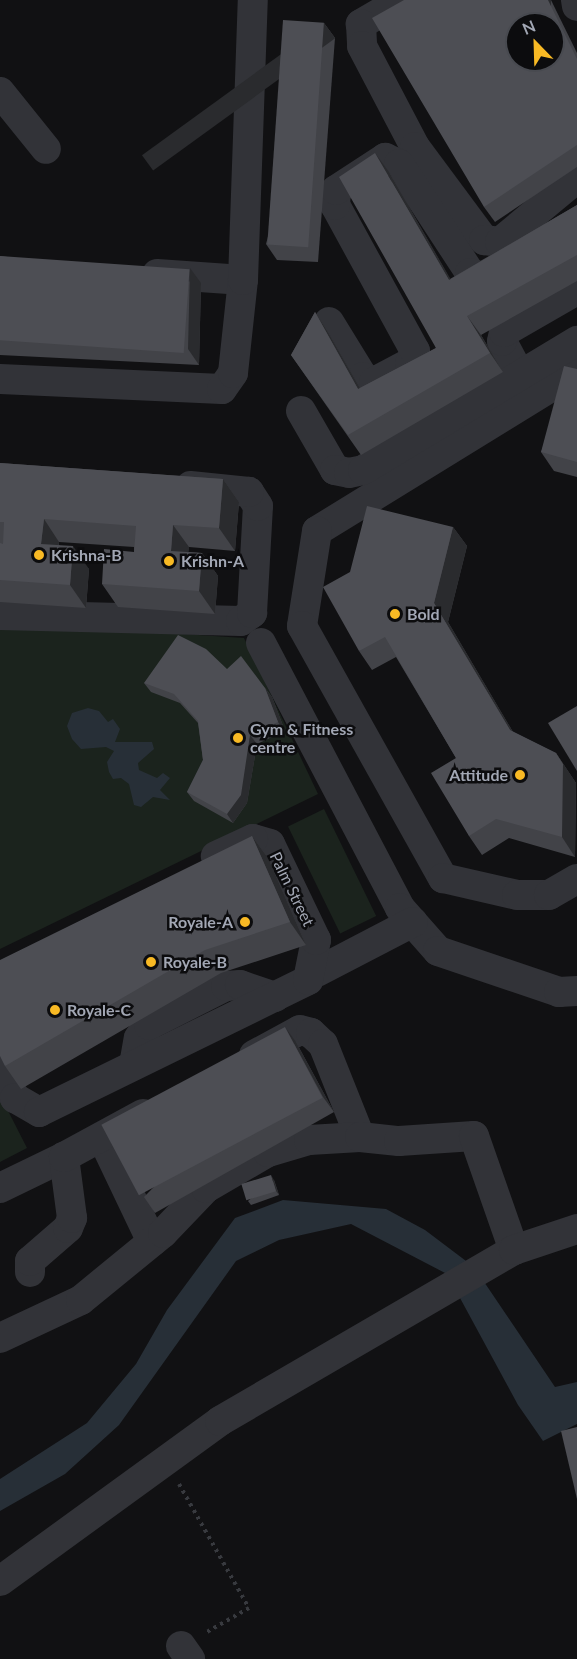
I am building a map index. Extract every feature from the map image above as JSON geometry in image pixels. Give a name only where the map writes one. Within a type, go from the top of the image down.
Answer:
[{"type":"street","points":[[0,379],[222,388],[233,373],[243,280],[253,0]]},
{"type":"street","points":[[402,0],[361,24],[362,46],[416,147],[484,240],[500,242],[577,178]]},
{"type":"street","points":[[576,0],[577,6]]},
{"type":"street","points":[[0,92],[46,149]]},
{"type":"street","points":[[329,322],[363,377],[374,381],[410,363],[415,351],[335,205],[336,190],[385,158],[399,164],[470,273],[482,277],[549,238]]},
{"type":"street","points":[[128,272],[243,280]]},
{"type":"street","points":[[520,375],[502,341],[504,332],[577,290]]},
{"type":"street","points":[[301,411],[335,470],[349,473],[363,470],[577,341]]},
{"type":"street","points":[[577,371],[317,531],[302,626],[443,878],[517,895],[549,896],[577,879]]},
{"type":"street","points":[[0,615],[241,621],[252,613],[258,506],[249,492],[166,483]]},
{"type":"street","points":[[261,643],[406,915],[438,951],[559,992],[577,992]]},
{"type":"street","name":"Palm Street","points":[[190,869],[253,839],[270,844],[316,940],[313,976]]},
{"type":"street","points":[[0,1069],[15,1098],[39,1112],[275,997],[313,976],[406,915]]},
{"type":"street","points":[[227,1069],[300,1030],[311,1033],[323,1044],[360,1137]]},
{"type":"street","points":[[0,1188],[165,1103]]},
{"type":"street","points":[[0,1338],[81,1299],[152,1242],[206,1188],[268,1152],[309,1140],[360,1137],[399,1142],[474,1136],[514,1250]]},
{"type":"street","points":[[102,1137],[152,1242]]},
{"type":"street","points":[[30,1272],[30,1261],[68,1228],[72,1218],[64,1157]]},
{"type":"street","points":[[0,1581],[220,1421],[482,1267],[514,1250],[577,1229]]},
{"type":"path","points":[[175,1477],[249,1608],[186,1653]]},
{"type":"shaded area","points":[[0,622],[244,638],[318,794],[0,949]]},
{"type":"shaded area","points":[[88,708],[99,711],[108,722],[113,719],[120,729],[115,742],[152,742],[154,749],[138,763],[139,770],[157,778],[163,773],[170,778],[160,790],[170,800],[153,797],[141,807],[134,805],[129,784],[121,778],[113,779],[109,772],[107,762],[114,751],[106,747],[81,749],[72,739],[67,726],[72,713]]},
{"type":"shaded area","points":[[324,809],[376,916],[340,933],[288,827]]},
{"type":"shaded area","points":[[0,1095],[27,1148],[0,1162]]},
{"type":"shaded area","points":[[283,1200],[386,1209],[425,1230],[474,1267],[555,1387],[577,1382],[577,1424],[543,1441],[518,1405],[447,1274],[351,1224],[279,1240],[236,1261],[119,1425],[65,1474],[0,1511],[0,1479],[87,1423],[136,1364],[167,1310],[235,1218]]},
{"type":"building","points":[[404,0],[548,0],[554,12],[505,12],[505,72],[565,72],[565,35],[577,59],[577,145],[484,207],[372,18]]},
{"type":"building","points":[[283,20],[324,23],[308,247],[267,244]]},
{"type":"building","points":[[375,153],[449,280],[577,205],[577,255],[467,316],[490,353],[348,435],[291,355],[315,312],[358,389],[436,348],[339,177]]},
{"type":"building","points":[[0,256],[190,269],[184,353],[0,340]]},
{"type":"building","points":[[564,366],[577,369],[577,462],[541,452]]},
{"type":"building","points":[[0,463],[223,479],[219,528],[173,525],[171,551],[202,553],[199,591],[102,584],[104,549],[134,552],[136,526],[44,519],[41,544],[73,546],[70,585],[0,580],[0,543],[3,544],[4,522],[0,522]]},
{"type":"building","points":[[367,506],[453,527],[434,603],[510,730],[556,753],[563,764],[562,837],[496,819],[469,836],[431,773],[456,758],[385,637],[359,651],[323,587],[350,572]]},
{"type":"building","name":"Gym & Fitness centre","points":[[178,635],[206,649],[227,669],[241,656],[265,688],[278,722],[250,735],[241,795],[227,814],[187,792],[203,760],[198,721],[174,694],[144,683]]},
{"type":"building","points":[[577,706],[577,771],[548,723]]},
{"type":"building","points":[[252,836],[290,922],[205,950],[5,1066],[0,1056],[0,960]]},
{"type":"building","points":[[285,1027],[323,1098],[139,1195],[101,1125]]},
{"type":"building","points":[[271,1175],[276,1191],[246,1200],[241,1184]]},
{"type":"building","points":[[577,1427],[577,1499],[561,1431]]},
{"type":"place","name":"Krishna-B","points":[[39,555]]},
{"type":"place","name":"Krishn-A","points":[[169,561]]},
{"type":"place","name":"Bold","points":[[395,614]]},
{"type":"place","name":"Gym & Fitness centre","points":[[238,738]]},
{"type":"place","name":"Attitude","points":[[520,775]]},
{"type":"place","name":"Royale-A","points":[[245,922]]},
{"type":"place","name":"Royale-B","points":[[151,962]]},
{"type":"place","name":"Royale-C","points":[[55,1010]]}]
